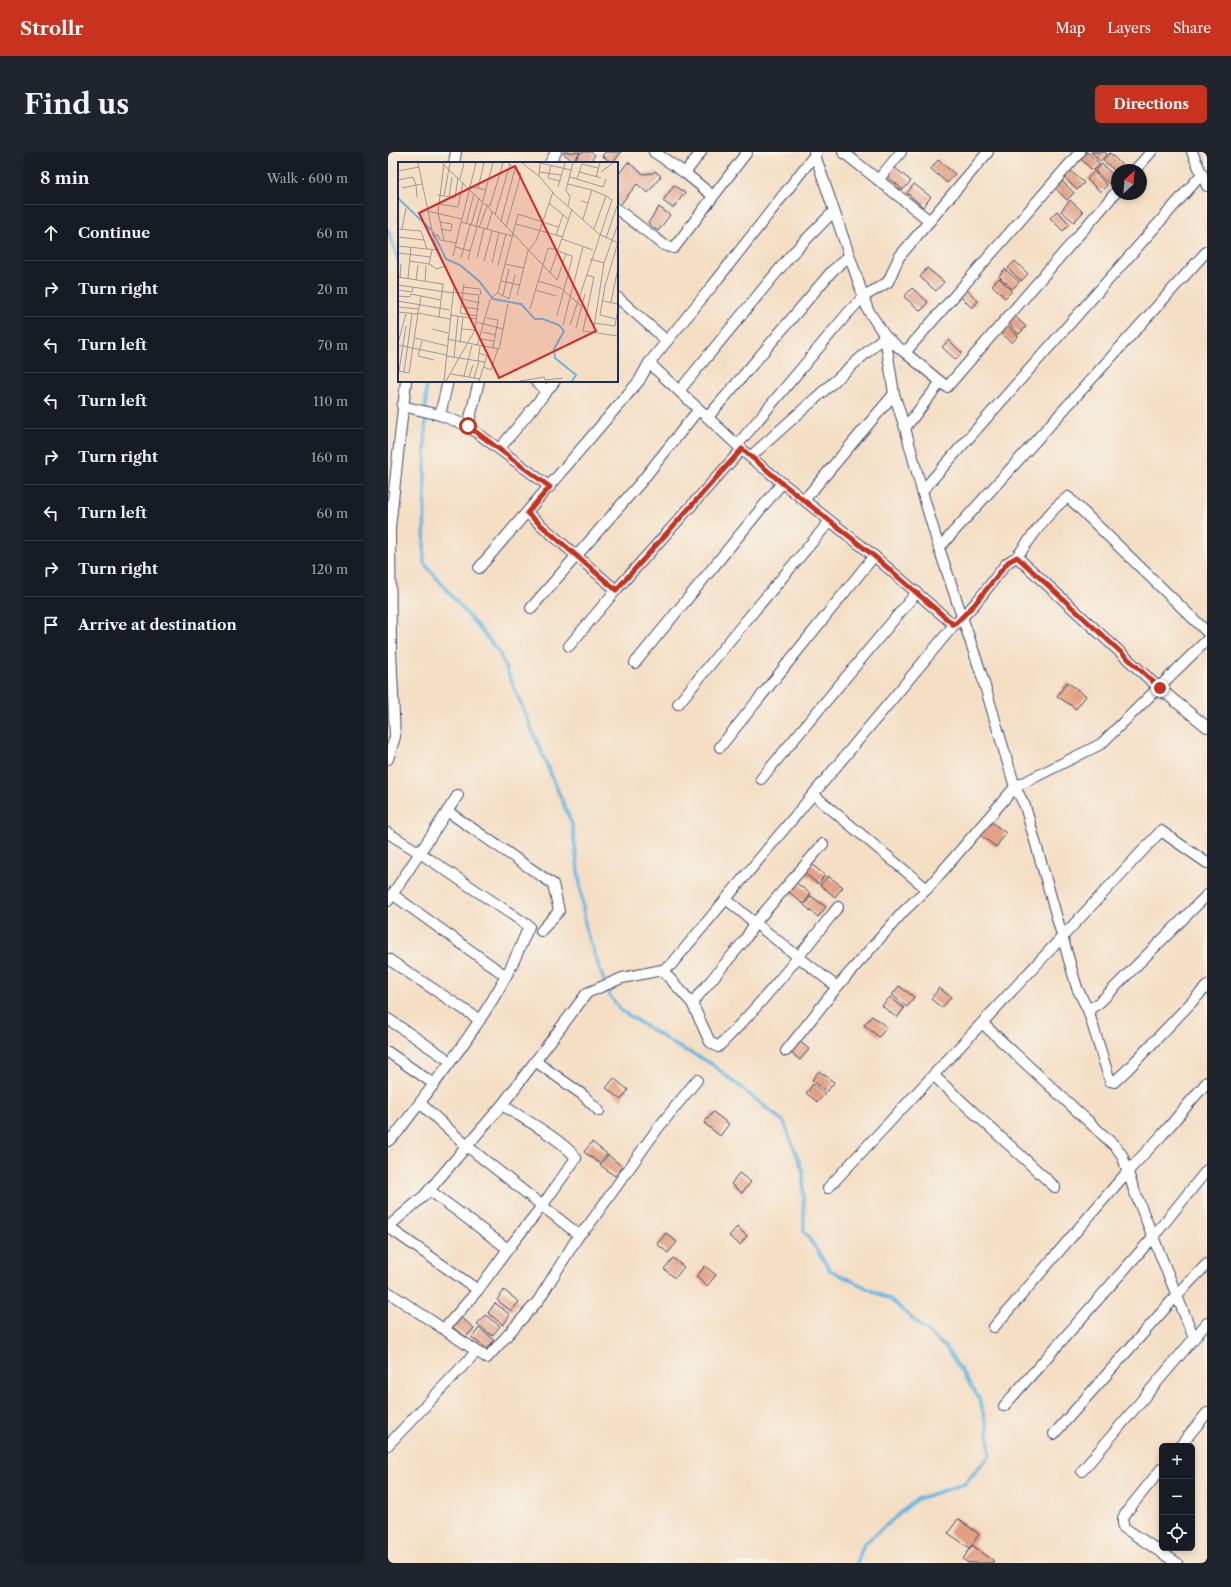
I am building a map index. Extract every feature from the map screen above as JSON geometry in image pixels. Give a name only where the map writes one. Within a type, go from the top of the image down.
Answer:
[{"type":"street","points":[[454,162],[456,152]]},
{"type":"street","points":[[654,152],[685,173],[713,196]]},
{"type":"street","points":[[685,173],[701,152]]},
{"type":"street","points":[[618,210],[664,245],[674,248],[747,152]]},
{"type":"street","points":[[842,152],[930,221]]},
{"type":"street","points":[[878,180],[901,152]]},
{"type":"street","points":[[569,646],[740,447],[847,314],[864,297],[888,282],[899,257],[988,152]]},
{"type":"street","points":[[904,351],[909,348],[1080,152]]},
{"type":"street","points":[[1140,164],[1151,152]]},
{"type":"street","points":[[1192,152],[1207,186]]},
{"type":"street","points":[[816,153],[868,310],[885,336],[946,387],[1111,198]]},
{"type":"street","points":[[479,568],[550,487],[638,380],[649,363],[713,285],[816,153]]},
{"type":"street","points":[[922,491],[1202,174]]},
{"type":"street","points":[[679,391],[791,255],[834,211]]},
{"type":"street","points":[[939,548],[1207,251]]},
{"type":"street","points":[[708,417],[832,271],[850,256]]},
{"type":"street","points":[[619,303],[667,341]]},
{"type":"street","points":[[885,336],[894,394],[939,548],[958,621],[981,673],[1015,787],[1025,806],[1077,988],[1088,1010],[1110,1081],[1114,1082],[1207,986]]},
{"type":"street","points":[[750,457],[885,336]]},
{"type":"street","points":[[649,363],[750,457],[917,592],[958,621]]},
{"type":"street","points":[[388,759],[394,737],[389,610],[392,469],[406,382]]},
{"type":"street","points":[[437,414],[448,382]]},
{"type":"street","points":[[468,426],[479,382]]},
{"type":"street","points":[[536,382],[547,391]]},
{"type":"street","points":[[500,448],[554,382]]},
{"type":"street","points":[[905,428],[940,383]]},
{"type":"street","points":[[805,500],[894,394]]},
{"type":"street","points":[[402,406],[437,414],[468,426],[500,448],[550,487]]},
{"type":"street","points":[[531,608],[641,482],[699,409]]},
{"type":"street","points":[[634,663],[782,483]]},
{"type":"street","points":[[478,1290],[388,1227],[429,1190],[502,1105],[587,993],[622,978],[662,970],[671,965],[958,621],[974,605],[1008,562],[1017,557],[1041,522],[1058,504],[1068,497],[1207,632]]},
{"type":"street","points":[[527,513],[616,590]]},
{"type":"street","points":[[678,704],[744,623],[830,522]]},
{"type":"street","points":[[720,746],[874,556]]},
{"type":"street","points":[[1017,557],[1160,688],[1207,727]]},
{"type":"street","points":[[761,779],[917,592]]},
{"type":"street","points":[[786,1051],[837,987],[903,912],[927,889],[1015,787],[1101,744],[1160,688],[1207,640]]},
{"type":"street","points":[[458,795],[390,897],[506,976]]},
{"type":"street","points":[[814,795],[927,889]]},
{"type":"street","points":[[447,811],[553,884],[559,911],[541,931]]},
{"type":"street","points":[[828,1188],[1161,831],[1207,863]]},
{"type":"street","points":[[388,834],[420,853],[529,926],[506,976],[480,1020],[397,1133],[388,1141]]},
{"type":"street","points":[[692,1003],[744,941],[754,923],[823,844]]},
{"type":"street","points":[[1088,1010],[1099,1003],[1207,895]]},
{"type":"street","points":[[726,899],[754,923],[837,987]]},
{"type":"street","points":[[662,970],[692,1003],[710,1042],[718,1047],[739,1027],[838,907]]},
{"type":"street","points":[[388,959],[480,1020]]},
{"type":"street","points":[[388,1019],[444,1057]]},
{"type":"street","points":[[982,1022],[1116,1147],[1122,1155],[1194,1338]]},
{"type":"street","points":[[388,1052],[434,1084]]},
{"type":"street","points":[[535,1061],[583,1095],[599,1111]]},
{"type":"street","points":[[933,1075],[1054,1187]]},
{"type":"street","points":[[388,1292],[487,1358],[538,1301],[579,1235],[588,1226],[658,1128],[697,1080]]},
{"type":"street","points":[[994,1327],[1128,1171],[1162,1135],[1207,1082]]},
{"type":"street","points":[[420,1102],[467,1146],[579,1235]]},
{"type":"street","points":[[444,1329],[478,1290],[542,1206],[571,1166],[575,1156],[533,1124],[502,1105]]},
{"type":"street","points":[[1004,1406],[1153,1237],[1207,1170]]},
{"type":"street","points":[[429,1190],[508,1249]]},
{"type":"street","points":[[1054,1434],[1177,1295],[1207,1264]]},
{"type":"street","points":[[1082,1471],[1207,1324]]},
{"type":"street","points":[[388,1445],[476,1352]]},
{"type":"street","points":[[1182,1443],[1207,1413]]},
{"type":"street","points":[[1159,1472],[1128,1510],[1123,1518],[1123,1527],[1177,1563]]},
{"type":"building","points":[[580,152],[573,161],[563,153]]},
{"type":"building","points":[[581,152],[591,152],[595,155],[590,162],[574,162]]},
{"type":"building","points":[[605,152],[621,152],[614,162],[602,156]]},
{"type":"building","points":[[1087,152],[1100,164],[1093,171],[1080,158]]},
{"type":"building","points":[[1091,152],[1105,152],[1107,154],[1100,161]]},
{"type":"building","points":[[1110,153],[1121,164],[1111,164],[1111,167],[1103,160]]},
{"type":"building","points":[[938,160],[955,174],[947,183],[931,169]]},
{"type":"building","points":[[628,162],[643,174],[653,173],[655,171],[661,176],[648,193],[637,184],[620,205],[618,203],[618,175]]},
{"type":"building","points":[[1102,164],[1111,173],[1111,182],[1109,184],[1095,171]]},
{"type":"building","points":[[894,167],[911,181],[903,190],[887,176]]},
{"type":"building","points":[[1071,171],[1084,183],[1077,190],[1064,177]]},
{"type":"building","points":[[1094,172],[1107,185],[1100,192],[1087,179]]},
{"type":"building","points":[[1061,180],[1074,193],[1067,200],[1054,187]]},
{"type":"building","points":[[914,184],[931,197],[923,207],[907,193]]},
{"type":"building","points":[[674,185],[685,193],[673,208],[663,201]]},
{"type":"building","points":[[1070,200],[1083,212],[1074,222],[1061,211]]},
{"type":"building","points":[[659,207],[670,215],[658,231],[648,223]]},
{"type":"building","points":[[1057,211],[1070,224],[1063,231],[1050,218]]},
{"type":"building","points":[[1015,261],[1028,274],[1021,281],[1008,268]]},
{"type":"building","points":[[927,268],[944,282],[936,291],[920,277]]},
{"type":"building","points":[[1005,269],[1019,282],[1012,289],[999,276]]},
{"type":"building","points":[[999,278],[1012,291],[1005,298],[992,285]]},
{"type":"building","points":[[912,288],[928,302],[921,311],[904,297]]},
{"type":"building","points":[[965,288],[978,301],[972,308],[959,295]]},
{"type":"building","points":[[1013,314],[1026,327],[1019,334],[1006,321]]},
{"type":"building","points":[[1005,323],[1018,336],[1012,343],[998,330]]},
{"type":"building","points":[[949,340],[962,353],[956,360],[942,347]]},
{"type":"building","points":[[1067,682],[1086,696],[1076,709],[1057,696]]},
{"type":"building","points":[[990,821],[1006,833],[996,847],[980,835]]},
{"type":"building","points":[[810,863],[825,875],[818,884],[803,872]]},
{"type":"building","points":[[828,876],[843,887],[835,897],[820,885]]},
{"type":"building","points":[[796,883],[811,894],[803,904],[789,892]]},
{"type":"building","points":[[811,896],[826,907],[818,917],[804,905]]},
{"type":"building","points":[[899,986],[914,997],[907,1007],[892,995]]},
{"type":"building","points":[[939,988],[951,997],[942,1008],[931,999]]},
{"type":"building","points":[[890,997],[904,1008],[897,1018],[882,1006]]},
{"type":"building","points":[[872,1016],[887,1027],[879,1037],[864,1025]]},
{"type":"building","points":[[798,1040],[809,1049],[800,1060],[789,1051]]},
{"type":"building","points":[[819,1071],[834,1082],[827,1092],[812,1080]]},
{"type":"building","points":[[614,1078],[628,1090],[621,1100],[606,1088]]},
{"type":"building","points":[[813,1084],[825,1094],[817,1102],[806,1093]]},
{"type":"building","points":[[713,1112],[729,1124],[720,1136],[704,1123]]},
{"type":"building","points":[[592,1142],[607,1154],[599,1163],[584,1152]]},
{"type":"building","points":[[608,1155],[623,1167],[615,1176],[600,1165]]},
{"type":"building","points":[[739,1173],[751,1182],[742,1193],[731,1184]]},
{"type":"building","points":[[737,1227],[747,1236],[740,1245],[729,1236]]},
{"type":"building","points":[[666,1233],[677,1242],[668,1253],[657,1244]]},
{"type":"building","points":[[673,1258],[684,1267],[675,1278],[664,1269]]},
{"type":"building","points":[[705,1266],[716,1275],[707,1286],[696,1277]]},
{"type":"building","points":[[504,1290],[519,1302],[511,1311],[497,1300]]},
{"type":"building","points":[[495,1303],[510,1315],[503,1325],[488,1313]]},
{"type":"building","points":[[485,1315],[500,1326],[492,1336],[477,1324]]},
{"type":"building","points":[[459,1316],[474,1328],[466,1337],[451,1326]]},
{"type":"building","points":[[479,1328],[494,1340],[487,1349],[472,1338]]},
{"type":"building","points":[[958,1519],[979,1534],[970,1548],[948,1533]]},
{"type":"building","points":[[972,1545],[994,1561],[992,1563],[968,1563],[963,1559]]},
{"type":"waterway","points":[[388,230],[398,259]]},
{"type":"waterway","points":[[426,382],[424,563],[499,652],[572,824],[586,930],[609,995],[622,1011],[675,1045],[709,1062],[784,1122],[803,1172],[804,1231],[830,1270],[891,1300],[946,1348],[979,1398],[988,1431],[990,1455],[964,1484],[917,1499],[864,1544],[857,1563]]},
{"type":"route","points":[[468,426],[500,448],[550,487],[527,513],[616,590],[742,449],[830,522],[874,556],[954,625],[974,605],[1008,562],[1017,557],[1160,688]]}]
